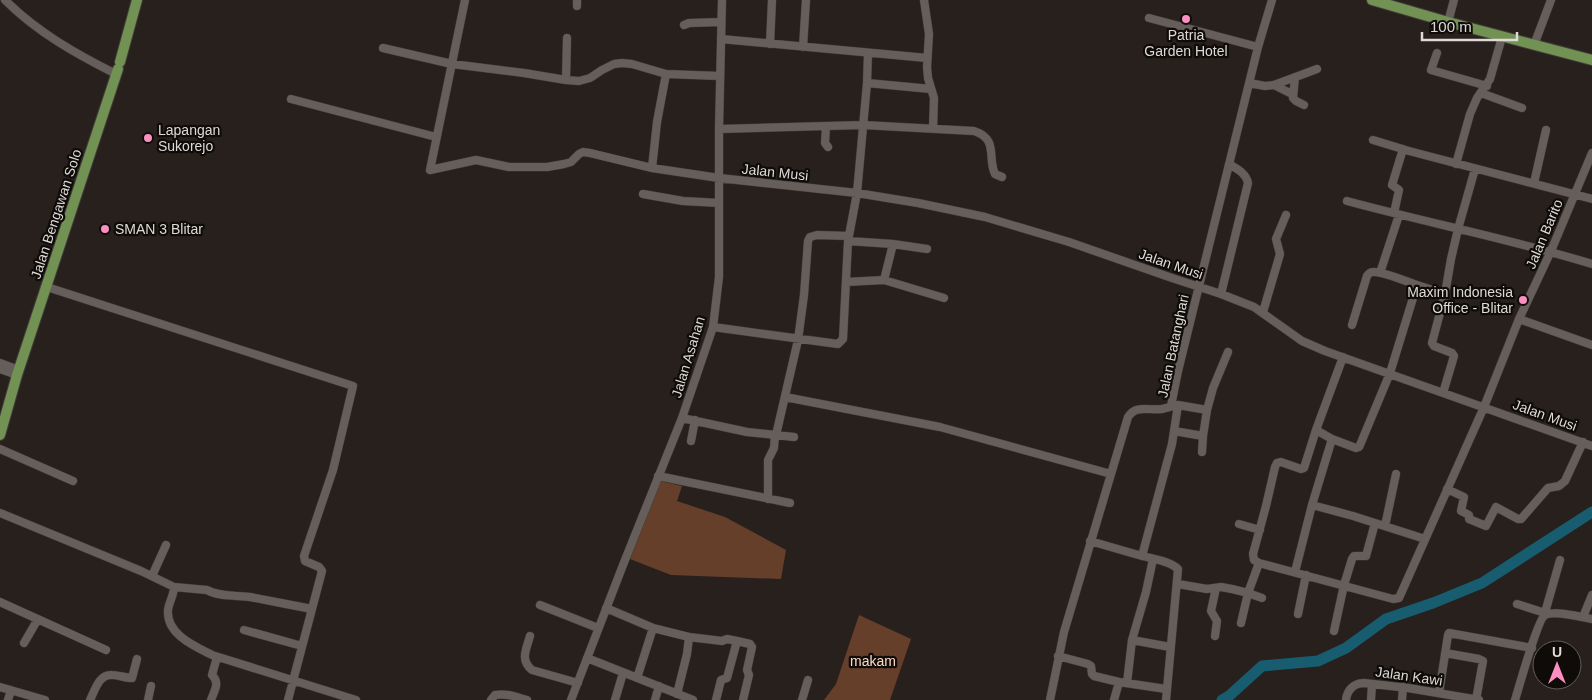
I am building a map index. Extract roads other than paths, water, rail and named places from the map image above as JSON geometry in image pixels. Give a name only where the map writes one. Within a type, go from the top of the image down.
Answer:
[{"type":"main road","name":"Jalan Bengawan Solo","points":[[0,435],[18,373],[118,68],[137,0]]},
{"type":"main road","points":[[1372,0],[1592,60]]},
{"type":"street","points":[[5,0],[20,15],[63,46],[118,68]]},
{"type":"street","points":[[291,99],[436,137],[465,0]]},
{"type":"street","name":"Jalan Asahan","points":[[571,700],[682,418],[713,327],[719,277],[719,130],[722,0]]},
{"type":"street","points":[[770,44],[772,0]]},
{"type":"street","points":[[803,47],[806,0]]},
{"type":"street","points":[[924,0],[929,34],[928,78],[934,98],[933,129]]},
{"type":"street","name":"Jalan Batanghari","points":[[1142,556],[1174,431],[1174,406],[1198,286],[1258,47],[1272,0]]},
{"type":"street","points":[[1448,22],[1454,0]]},
{"type":"street","points":[[1534,45],[1551,0]]},
{"type":"street","points":[[1149,18],[1258,47]]},
{"type":"street","points":[[684,25],[689,23],[721,22]]},
{"type":"street","points":[[1456,164],[1470,114],[1493,71],[1502,37]]},
{"type":"street","points":[[566,80],[567,38]]},
{"type":"street","points":[[721,39],[927,58]]},
{"type":"street","points":[[383,48],[452,64],[566,80],[579,81],[614,64],[622,63],[632,64],[665,79],[720,76]]},
{"type":"street","points":[[1437,52],[1431,70],[1486,86]]},
{"type":"street","points":[[713,327],[798,340],[840,343],[842,339],[848,238],[857,193],[868,53]]},
{"type":"street","points":[[1249,83],[1265,86],[1274,85],[1317,69]]},
{"type":"street","points":[[1292,94],[1295,78]]},
{"type":"street","points":[[652,168],[657,122],[665,79]]},
{"type":"street","points":[[867,83],[931,89]]},
{"type":"street","points":[[1274,85],[1292,94],[1296,101],[1304,105]]},
{"type":"street","points":[[1481,93],[1522,108]]},
{"type":"street","points":[[719,130],[863,125],[978,132],[992,149],[993,170],[995,174],[1002,178]]},
{"type":"street","points":[[826,127],[825,143],[828,147]]},
{"type":"street","points":[[1534,183],[1546,130]]},
{"type":"street","name":"Jalan Musi","points":[[436,137],[430,170],[476,160],[509,167],[547,167],[571,162],[581,153],[598,154],[652,168],[719,178],[857,193],[981,216],[1069,242],[1221,294],[1263,312],[1302,341],[1592,446]]},
{"type":"street","points":[[1373,140],[1456,164],[1592,199]]},
{"type":"street","points":[[1380,273],[1396,214],[1399,190],[1392,185],[1403,149]]},
{"type":"street","name":"Jalan Barito","points":[[1344,585],[1397,599],[1406,586],[1484,407],[1519,319],[1551,251],[1592,153]]},
{"type":"street","points":[[1221,294],[1248,183],[1245,176],[1229,164]]},
{"type":"street","points":[[1443,393],[1454,356],[1452,353],[1434,346],[1432,343],[1445,294],[1450,259],[1475,169]]},
{"type":"street","points":[[643,194],[683,201],[719,203]]},
{"type":"street","points":[[1347,201],[1551,251],[1592,264]]},
{"type":"street","points":[[1263,312],[1280,254],[1276,239],[1286,215]]},
{"type":"street","points":[[768,499],[768,460],[774,448],[798,340],[808,241],[810,237],[817,235],[927,248]]},
{"type":"street","points":[[884,280],[893,244]]},
{"type":"street","points":[[1352,325],[1366,276],[1373,272],[1445,294]]},
{"type":"street","points":[[846,282],[884,280],[944,298]]},
{"type":"street","points":[[1316,430],[1332,439],[1356,448],[1359,447],[1390,373],[1417,285]]},
{"type":"street","points":[[47,287],[353,386],[333,470],[304,556],[305,561],[322,571],[288,700]]},
{"type":"street","points":[[1519,319],[1592,344]]},
{"type":"street","points":[[1202,452],[1207,410],[1213,388],[1228,352]]},
{"type":"street","points":[[1344,357],[1316,430],[1304,468],[1301,469],[1281,462],[1277,463],[1275,467],[1253,554],[1254,560],[1258,563],[1344,585]]},
{"type":"street","points":[[0,362],[18,373]]},
{"type":"street","points":[[0,369],[18,373]]},
{"type":"street","points":[[785,397],[940,427],[1111,474]]},
{"type":"street","points":[[1050,700],[1058,656],[1090,542],[1131,411],[1135,409],[1160,409],[1174,406],[1207,410]]},
{"type":"street","points":[[682,418],[746,432],[794,437]]},
{"type":"street","points":[[691,441],[695,420]]},
{"type":"street","points":[[1174,431],[1203,436]]},
{"type":"street","points":[[1295,572],[1312,505],[1332,439]]},
{"type":"street","points":[[1447,489],[1464,497],[1461,511],[1469,515],[1469,519],[1477,523],[1487,526],[1496,507],[1521,519],[1548,488],[1559,486],[1565,481],[1583,442]]},
{"type":"street","points":[[0,449],[73,481]]},
{"type":"street","points":[[1385,526],[1396,474]]},
{"type":"street","points":[[658,476],[790,503]]},
{"type":"street","points":[[1312,505],[1385,526],[1425,540]]},
{"type":"street","points":[[0,513],[152,576],[171,586],[207,590],[224,595],[253,598],[312,609]]},
{"type":"street","points":[[1334,631],[1344,585],[1354,556],[1366,556],[1375,523]]},
{"type":"street","points":[[1239,524],[1260,530]]},
{"type":"street","points":[[1090,542],[1177,567],[1179,573],[1166,700]]},
{"type":"street","points":[[152,576],[166,545]]},
{"type":"street","points":[[1114,700],[1123,682],[1153,559]]},
{"type":"street","points":[[1534,640],[1560,560]]},
{"type":"street","points":[[1241,623],[1258,563]]},
{"type":"street","points":[[1298,614],[1306,575]]},
{"type":"street","points":[[1178,584],[1232,588],[1262,598]]},
{"type":"street","points":[[171,586],[174,589],[168,610],[169,621],[179,636],[195,647],[217,657],[356,700]]},
{"type":"street","points":[[1212,588],[1211,612],[1217,622],[1215,636]]},
{"type":"street","points":[[1582,618],[1592,595]]},
{"type":"street","points":[[0,602],[106,650]]},
{"type":"street","points":[[1517,604],[1544,614],[1554,613],[1592,619]]},
{"type":"street","points":[[540,605],[598,628]]},
{"type":"street","points":[[606,608],[654,628],[689,637],[722,641],[727,639],[750,644],[752,647],[747,670],[749,675],[743,700]]},
{"type":"street","points":[[24,643],[38,619]]},
{"type":"street","points":[[637,678],[654,628]]},
{"type":"street","points":[[244,630],[302,646]]},
{"type":"street","points":[[1439,693],[1448,635],[1450,633],[1532,648],[1515,700]]},
{"type":"street","points":[[530,636],[524,658],[526,666],[532,670],[578,683]]},
{"type":"street","points":[[677,694],[687,654],[689,637]]},
{"type":"street","points":[[1132,640],[1170,647]]},
{"type":"street","points":[[716,700],[722,680],[727,678],[737,641]]},
{"type":"street","points":[[1445,653],[1483,661],[1477,700]]},
{"type":"street","points":[[1058,656],[1088,664],[1091,666],[1094,676],[1166,689]]},
{"type":"street","points":[[211,700],[217,681],[212,675],[217,657]]},
{"type":"street","points":[[587,658],[693,700]]},
{"type":"street","points":[[90,700],[101,679],[106,675],[132,678],[137,659]]},
{"type":"street","points":[[615,700],[623,673]]},
{"type":"street","points":[[802,700],[808,680]]},
{"type":"street","name":"Jalan Kawi","points":[[1346,700],[1349,690],[1359,683],[1439,693],[1477,700]]},
{"type":"street","points":[[1371,700],[1372,684]]},
{"type":"street","points":[[148,700],[151,686]]},
{"type":"street","points":[[655,700],[659,686]]},
{"type":"street","points":[[0,687],[45,700]]},
{"type":"street","points":[[1402,700],[1403,688]]},
{"type":"street","points":[[8,700],[11,690]]},
{"type":"street","points":[[491,700],[495,695],[509,694],[527,700]]},
{"type":"waterway","points":[[1222,700],[1262,666],[1318,661],[1346,648],[1386,619],[1433,603],[1482,583],[1592,512]]},
{"type":"place","name":"Patria Garden Hotel","points":[[1186,19]]},
{"type":"place","name":"Lapangan Sukorejo","points":[[148,138]]},
{"type":"place","name":"SMAN 3 Blitar","points":[[105,229]]},
{"type":"place","name":"Maxim Indonesia Office - Blitar","points":[[1523,300]]},
{"type":"park label","name":"makam","points":[[873,661]]}]
